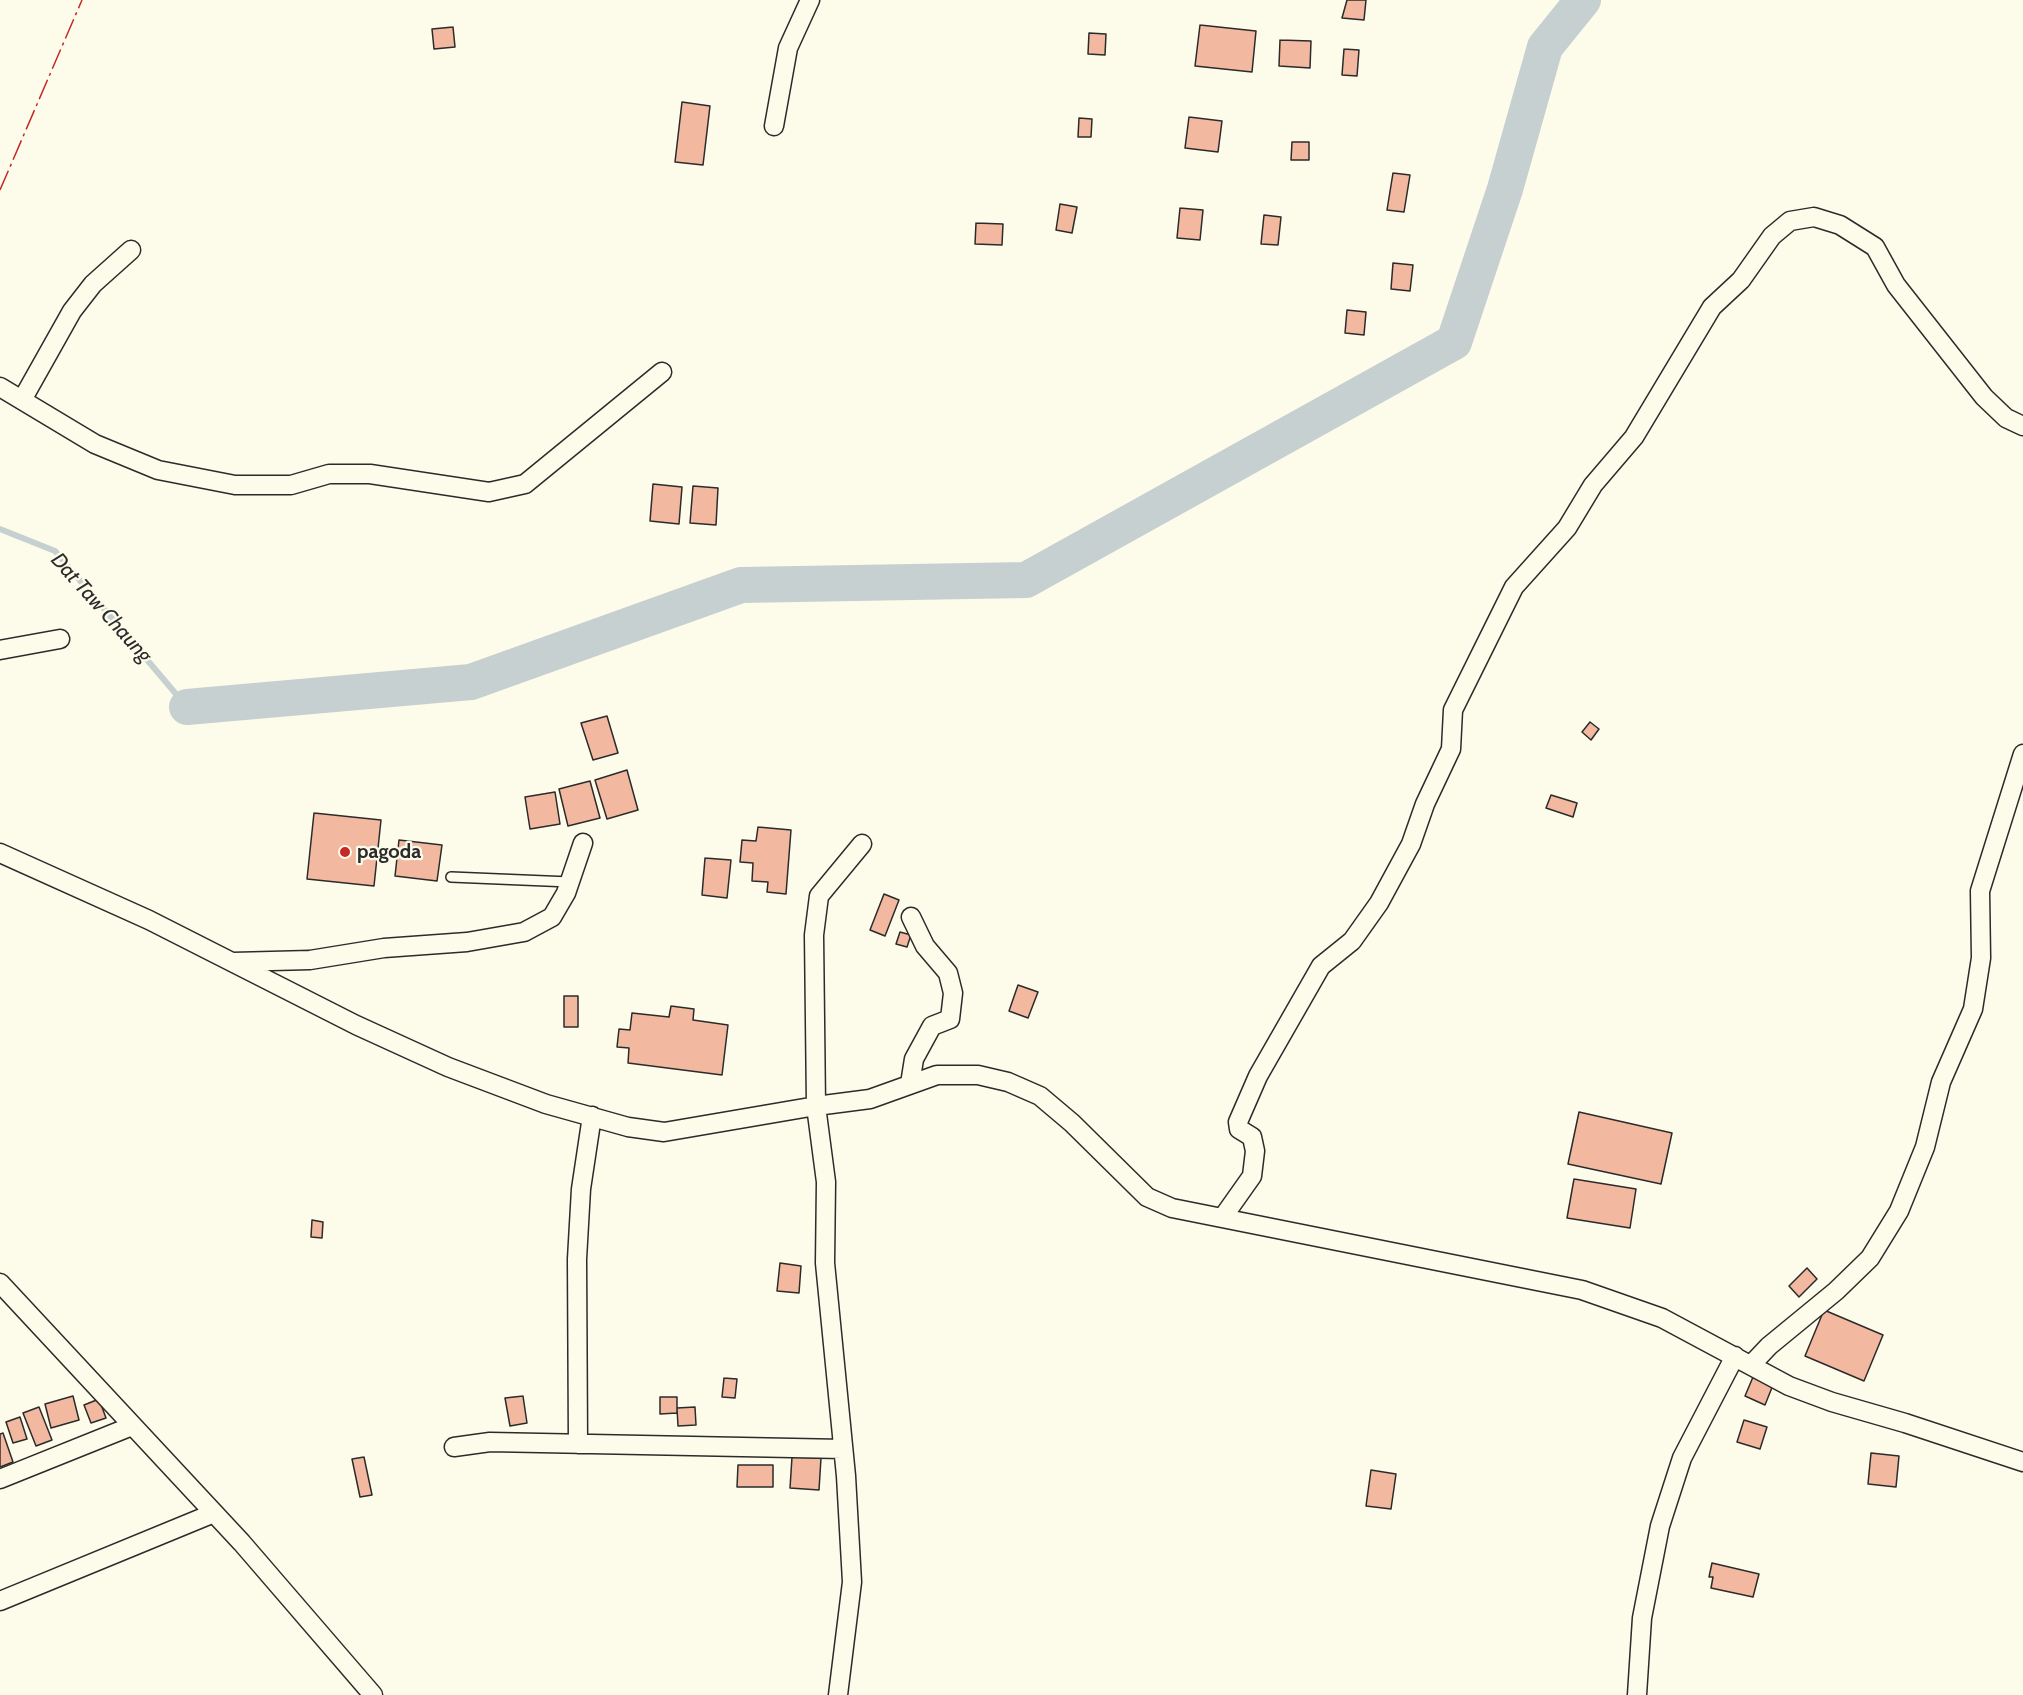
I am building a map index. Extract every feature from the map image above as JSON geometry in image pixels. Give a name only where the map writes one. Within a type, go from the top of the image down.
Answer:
[{"type":"street","points":[[774,126],[788,48],[810,0]]},
{"type":"street","points":[[1223,1217],[1252,1176],[1255,1151],[1252,1137],[1239,1129],[1238,1122],[1258,1076],[1321,966],[1352,941],[1379,903],[1411,844],[1425,804],[1451,749],[1453,710],[1514,587],[1567,528],[1593,485],[1634,437],[1712,307],[1741,280],[1772,236],[1790,221],[1814,217],[1840,225],[1875,247],[1896,285],[1984,397],[2006,418],[2023,426]]},
{"type":"street","points":[[22,400],[72,311],[93,284],[131,250]]},
{"type":"street","points":[[0,387],[95,444],[158,470],[236,485],[291,485],[329,474],[370,474],[489,492],[525,484],[662,372]]},
{"type":"street","points":[[0,651],[60,639]]},
{"type":"street","points":[[1752,1365],[1769,1346],[1836,1291],[1870,1258],[1899,1211],[1924,1147],[1941,1082],[1973,1009],[1981,958],[1980,891],[2023,753]]},
{"type":"street","points":[[231,962],[310,960],[384,948],[467,942],[524,932],[552,917],[570,882],[584,843]]},
{"type":"street","points":[[838,1695],[852,1582],[843,1449],[825,1263],[826,1182],[816,1106],[814,935],[819,896],[862,844]]},
{"type":"street","points":[[0,853],[149,920],[356,1025],[448,1067],[546,1104],[628,1127],[664,1132],[870,1099],[937,1075],[978,1075],[1008,1082],[1040,1096],[1147,1197],[1172,1208],[1223,1217],[1288,1233],[1353,1242],[1582,1290],[1662,1318],[1789,1386],[1832,1402],[1905,1422],[2023,1462]]},
{"type":"street","points":[[910,1084],[914,1059],[932,1026],[951,1019],[953,993],[948,973],[925,946],[911,917]]},
{"type":"street","points":[[578,1444],[576,1259],[581,1190],[592,1116]]},
{"type":"street","points":[[0,1283],[214,1513],[373,1695]]},
{"type":"street","points":[[1637,1695],[1642,1618],[1660,1526],[1682,1458],[1735,1356]]},
{"type":"street","points":[[0,1479],[132,1426]]},
{"type":"street","points":[[453,1447],[490,1442],[843,1449]]},
{"type":"street","points":[[0,1601],[214,1513]]},
{"type":"lane","points":[[451,877],[570,882]]},
{"type":"building","points":[[1347,0],[1366,0],[1364,20],[1342,18]]},
{"type":"building","points":[[1200,25],[1256,31],[1252,72],[1195,66]]},
{"type":"building","points":[[453,27],[455,47],[434,49],[432,29]]},
{"type":"building","points":[[1089,33],[1106,34],[1105,55],[1088,54]]},
{"type":"building","points":[[1280,40],[1311,41],[1310,68],[1279,66]]},
{"type":"building","points":[[1344,49],[1359,50],[1357,76],[1342,75]]},
{"type":"building","points":[[682,102],[710,106],[703,165],[675,162]]},
{"type":"building","points":[[1189,117],[1222,121],[1218,152],[1185,148]]},
{"type":"building","points":[[1079,118],[1092,119],[1091,137],[1078,137]]},
{"type":"building","points":[[1292,142],[1309,142],[1309,160],[1291,160]]},
{"type":"building","points":[[1393,173],[1410,175],[1404,212],[1387,210]]},
{"type":"building","points":[[1060,204],[1077,207],[1072,233],[1056,230]]},
{"type":"building","points":[[1180,208],[1203,210],[1200,240],[1177,238]]},
{"type":"building","points":[[1264,215],[1281,217],[1278,245],[1261,244]]},
{"type":"building","points":[[976,223],[1003,224],[1002,245],[975,244]]},
{"type":"building","points":[[1393,263],[1413,265],[1410,291],[1391,289]]},
{"type":"building","points":[[1347,310],[1366,312],[1364,335],[1345,333]]},
{"type":"building","points":[[653,484],[682,487],[679,524],[650,521]]},
{"type":"building","points":[[693,486],[718,488],[716,525],[690,523]]},
{"type":"building","points":[[607,716],[618,753],[593,760],[581,723]]},
{"type":"building","points":[[1590,722],[1599,729],[1591,740],[1582,732]]},
{"type":"building","points":[[627,770],[638,810],[607,819],[595,780]]},
{"type":"building","points":[[590,781],[600,818],[568,826],[559,789]]},
{"type":"building","points":[[555,792],[560,824],[530,829],[525,797]]},
{"type":"building","points":[[1551,795],[1577,803],[1573,817],[1546,808]]},
{"type":"building","points":[[314,813],[381,820],[374,886],[307,879]]},
{"type":"building","points":[[758,827],[791,830],[786,894],[767,892],[768,882],[752,881],[753,863],[740,862],[742,840],[756,841]]},
{"type":"building","points":[[399,840],[442,845],[437,881],[395,876]]},
{"type":"building","points":[[705,858],[731,860],[727,898],[702,895]]},
{"type":"building","points":[[884,894],[899,900],[885,936],[870,930]]},
{"type":"building","points":[[900,932],[911,935],[907,947],[896,944]]},
{"type":"building","points":[[1018,985],[1038,992],[1028,1018],[1009,1011]]},
{"type":"building","points":[[564,996],[578,996],[578,1027],[564,1027]]},
{"type":"building","points":[[671,1006],[694,1009],[693,1020],[728,1025],[722,1075],[628,1063],[629,1048],[617,1047],[619,1029],[630,1030],[632,1013],[669,1017]]},
{"type":"building","points":[[1579,1112],[1672,1133],[1661,1184],[1568,1164]]},
{"type":"building","points":[[1574,1179],[1636,1189],[1630,1228],[1567,1218]]},
{"type":"building","points":[[312,1220],[323,1222],[322,1238],[311,1237]]},
{"type":"building","points":[[780,1263],[801,1266],[799,1293],[777,1291]]},
{"type":"building","points":[[1807,1268],[1817,1279],[1799,1297],[1789,1286]]},
{"type":"building","points":[[1824,1310],[1883,1335],[1864,1381],[1805,1356]]},
{"type":"building","points":[[1753,1377],[1773,1385],[1765,1405],[1745,1396]]},
{"type":"building","points":[[724,1378],[737,1379],[735,1398],[722,1397]]},
{"type":"building","points":[[73,1396],[79,1420],[51,1428],[45,1404]]},
{"type":"building","points":[[523,1396],[527,1423],[510,1426],[505,1398]]},
{"type":"building","points":[[660,1397],[677,1397],[677,1413],[660,1414]]},
{"type":"building","points":[[99,1399],[106,1418],[91,1423],[84,1405]]},
{"type":"building","points":[[39,1407],[52,1440],[36,1446],[23,1413]]},
{"type":"building","points":[[695,1407],[696,1425],[678,1426],[677,1408]]},
{"type":"building","points":[[20,1417],[27,1439],[13,1443],[6,1422]]},
{"type":"building","points":[[1744,1420],[1767,1427],[1760,1449],[1737,1442]]},
{"type":"building","points":[[3,1433],[13,1462],[0,1467],[0,1434]]},
{"type":"building","points":[[1871,1453],[1899,1456],[1896,1487],[1868,1484]]},
{"type":"building","points":[[364,1457],[372,1495],[360,1497],[352,1459]]},
{"type":"building","points":[[792,1457],[821,1458],[819,1490],[790,1488]]},
{"type":"building","points":[[738,1465],[773,1465],[773,1487],[737,1487]]},
{"type":"building","points":[[1371,1470],[1396,1474],[1391,1509],[1366,1506]]},
{"type":"building","points":[[1712,1563],[1759,1574],[1753,1597],[1711,1588],[1713,1577],[1709,1577]]},
{"type":"waterway","points":[[187,707],[471,682],[741,585],[1026,580],[1454,342],[1505,189],[1545,47],[1583,0]]},
{"type":"waterway","name":"Dat Taw Chaung","points":[[0,529],[55,551],[187,707]]},
{"type":"power","points":[[0,190],[82,0]]},
{"type":"place","name":"pagoda","points":[[345,852]]}]
